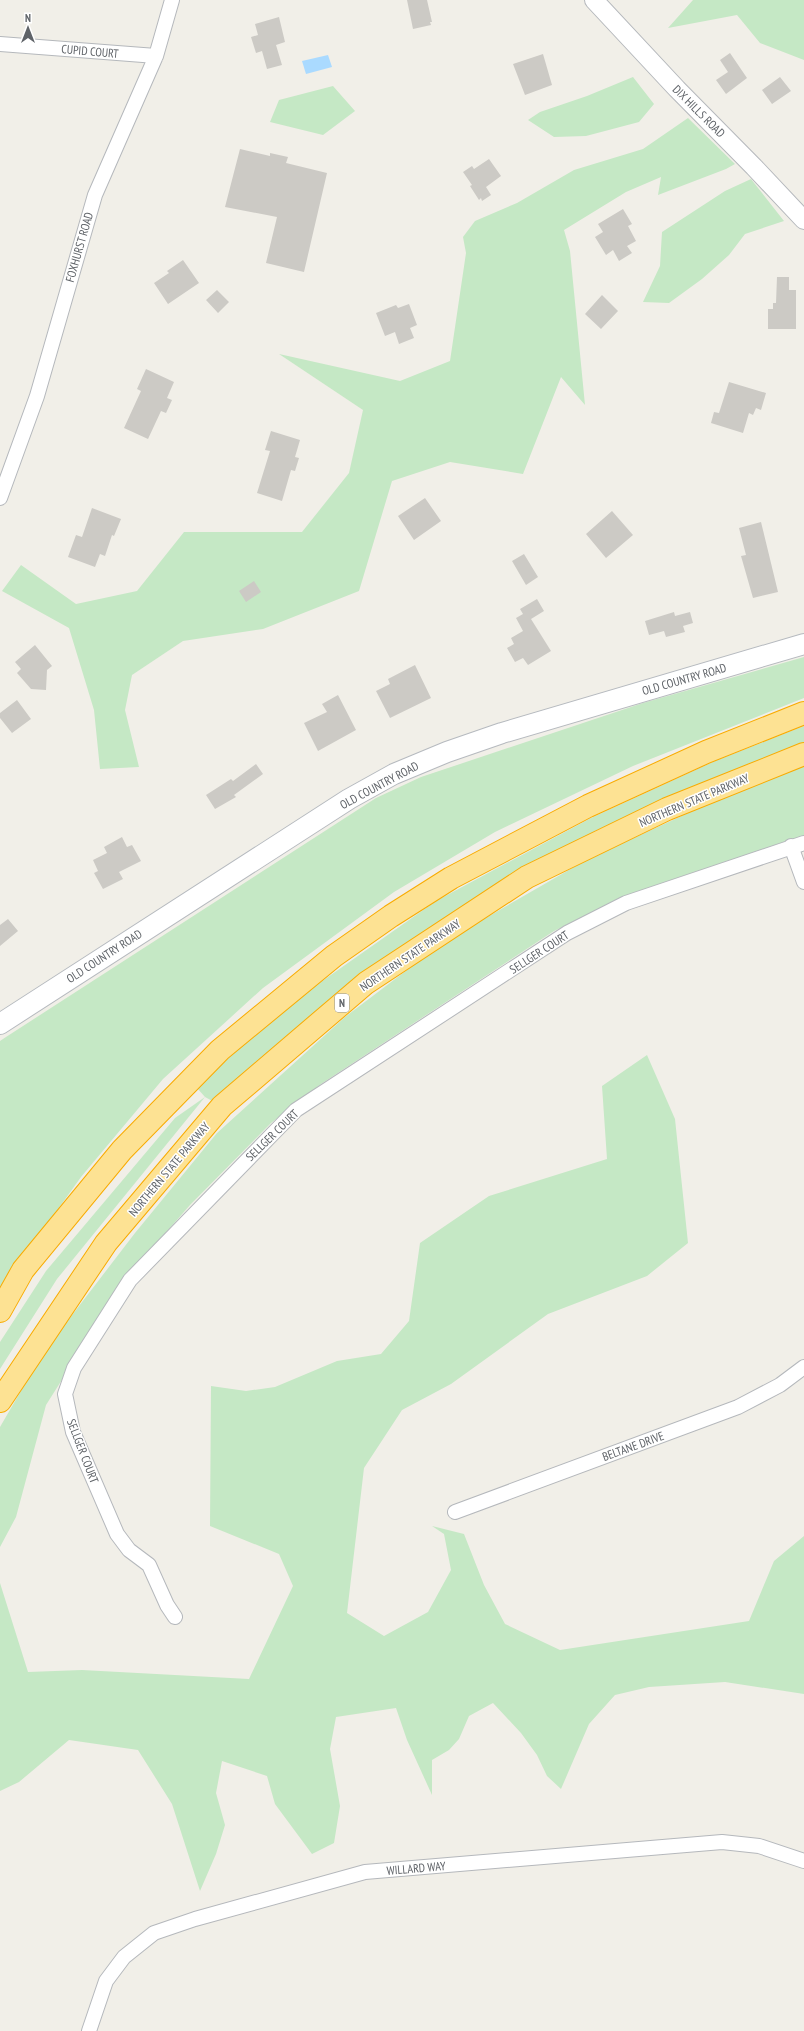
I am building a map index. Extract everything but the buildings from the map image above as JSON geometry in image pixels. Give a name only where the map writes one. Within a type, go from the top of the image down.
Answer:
[{"type":"highway","points":[[0,1310],[23,1270],[122,1150],[220,1050],[334,956],[451,878],[581,810],[706,752],[804,712]]},
{"type":"highway","name":"NORTHERN STATE PARKWAY","points":[[0,1400],[106,1243],[222,1106],[366,983],[527,877],[667,809],[804,754]]},
{"type":"main road","name":"OLD COUNTRY ROAD","points":[[0,1024],[349,799],[394,774],[447,752],[502,733],[804,644]]},
{"type":"street","name":"FOXHURST ROAD","points":[[0,498],[37,396],[95,195],[156,56],[172,0]]},
{"type":"street","name":"DIX HILLS ROAD","points":[[594,0],[677,90],[754,167],[804,220]]},
{"type":"street","name":"CUPID COURT","points":[[0,44],[156,56]]},
{"type":"street","points":[[797,844],[804,882]]},
{"type":"street","name":"SELLGER COURT","points":[[175,1617],[167,1605],[149,1565],[129,1550],[117,1534],[73,1432],[65,1394],[74,1368],[130,1280],[296,1110],[329,1088],[567,933],[626,903],[797,844]]},
{"type":"street","name":"BELTANE DRIVE","points":[[455,1512],[738,1406],[780,1385],[804,1366]]},
{"type":"street","name":"WILLARD WAY","points":[[89,2031],[106,1982],[124,1957],[154,1933],[195,1919],[365,1872],[722,1842],[759,1846],[804,1861]]},
{"type":"green space","points":[[693,0],[804,0],[804,60],[760,43],[737,15],[668,28]]},
{"type":"green space","points":[[633,77],[654,104],[639,122],[586,136],[554,137],[528,120],[540,112],[587,96]]},
{"type":"green space","points":[[333,86],[355,111],[323,135],[270,122],[279,100]]},
{"type":"green space","points":[[688,118],[735,164],[726,169],[658,195],[661,177],[626,192],[564,230],[570,251],[585,405],[561,377],[523,474],[450,462],[392,481],[359,591],[263,629],[183,641],[132,675],[125,710],[139,767],[100,769],[94,710],[69,628],[2,591],[21,565],[76,604],[137,591],[184,532],[302,532],[349,473],[363,410],[279,354],[400,381],[450,361],[466,253],[463,237],[475,221],[517,203],[574,170],[643,149]]},
{"type":"green space","points":[[751,179],[784,221],[745,234],[729,255],[702,279],[669,303],[643,302],[660,266],[662,232],[725,191]]},
{"type":"green space","points":[[804,657],[804,698],[633,766],[495,832],[394,892],[263,988],[163,1079],[81,1177],[0,1290],[0,1041],[376,798],[421,777],[643,703]]},
{"type":"green space","points":[[804,726],[804,747],[723,777],[597,830],[445,918],[289,1034],[216,1103],[205,1097],[197,1088],[274,1015],[436,901],[591,818],[715,761]]},
{"type":"green space","points":[[804,765],[804,838],[610,904],[554,931],[321,1084],[271,1123],[190,1205],[127,1277],[46,1405],[16,1517],[0,1547],[0,1427],[43,1353],[135,1233],[217,1133],[345,1017],[444,942],[588,859],[760,780]]},
{"type":"green space","points":[[647,1055],[675,1119],[688,1243],[647,1276],[548,1314],[451,1384],[402,1410],[364,1468],[347,1613],[384,1636],[428,1612],[451,1570],[444,1534],[432,1526],[464,1534],[484,1585],[505,1624],[560,1650],[749,1621],[774,1561],[804,1536],[804,1694],[725,1682],[649,1687],[615,1695],[589,1724],[561,1789],[547,1776],[537,1755],[521,1733],[493,1703],[469,1716],[459,1739],[449,1750],[432,1760],[432,1795],[407,1740],[396,1708],[336,1717],[330,1749],[340,1806],[334,1843],[312,1854],[275,1804],[267,1776],[222,1761],[216,1793],[225,1825],[216,1854],[200,1891],[172,1804],[138,1750],[69,1740],[19,1782],[0,1791],[0,1583],[28,1672],[82,1670],[249,1679],[293,1586],[279,1554],[210,1526],[211,1386],[246,1391],[275,1387],[337,1361],[381,1354],[409,1321],[420,1243],[489,1196],[607,1159],[602,1086]]},
{"type":"green space","points":[[205,1097],[57,1279],[0,1369],[0,1342],[46,1271],[175,1118]]},
{"type":"water","points":[[328,55],[332,67],[306,74],[302,61]]}]
